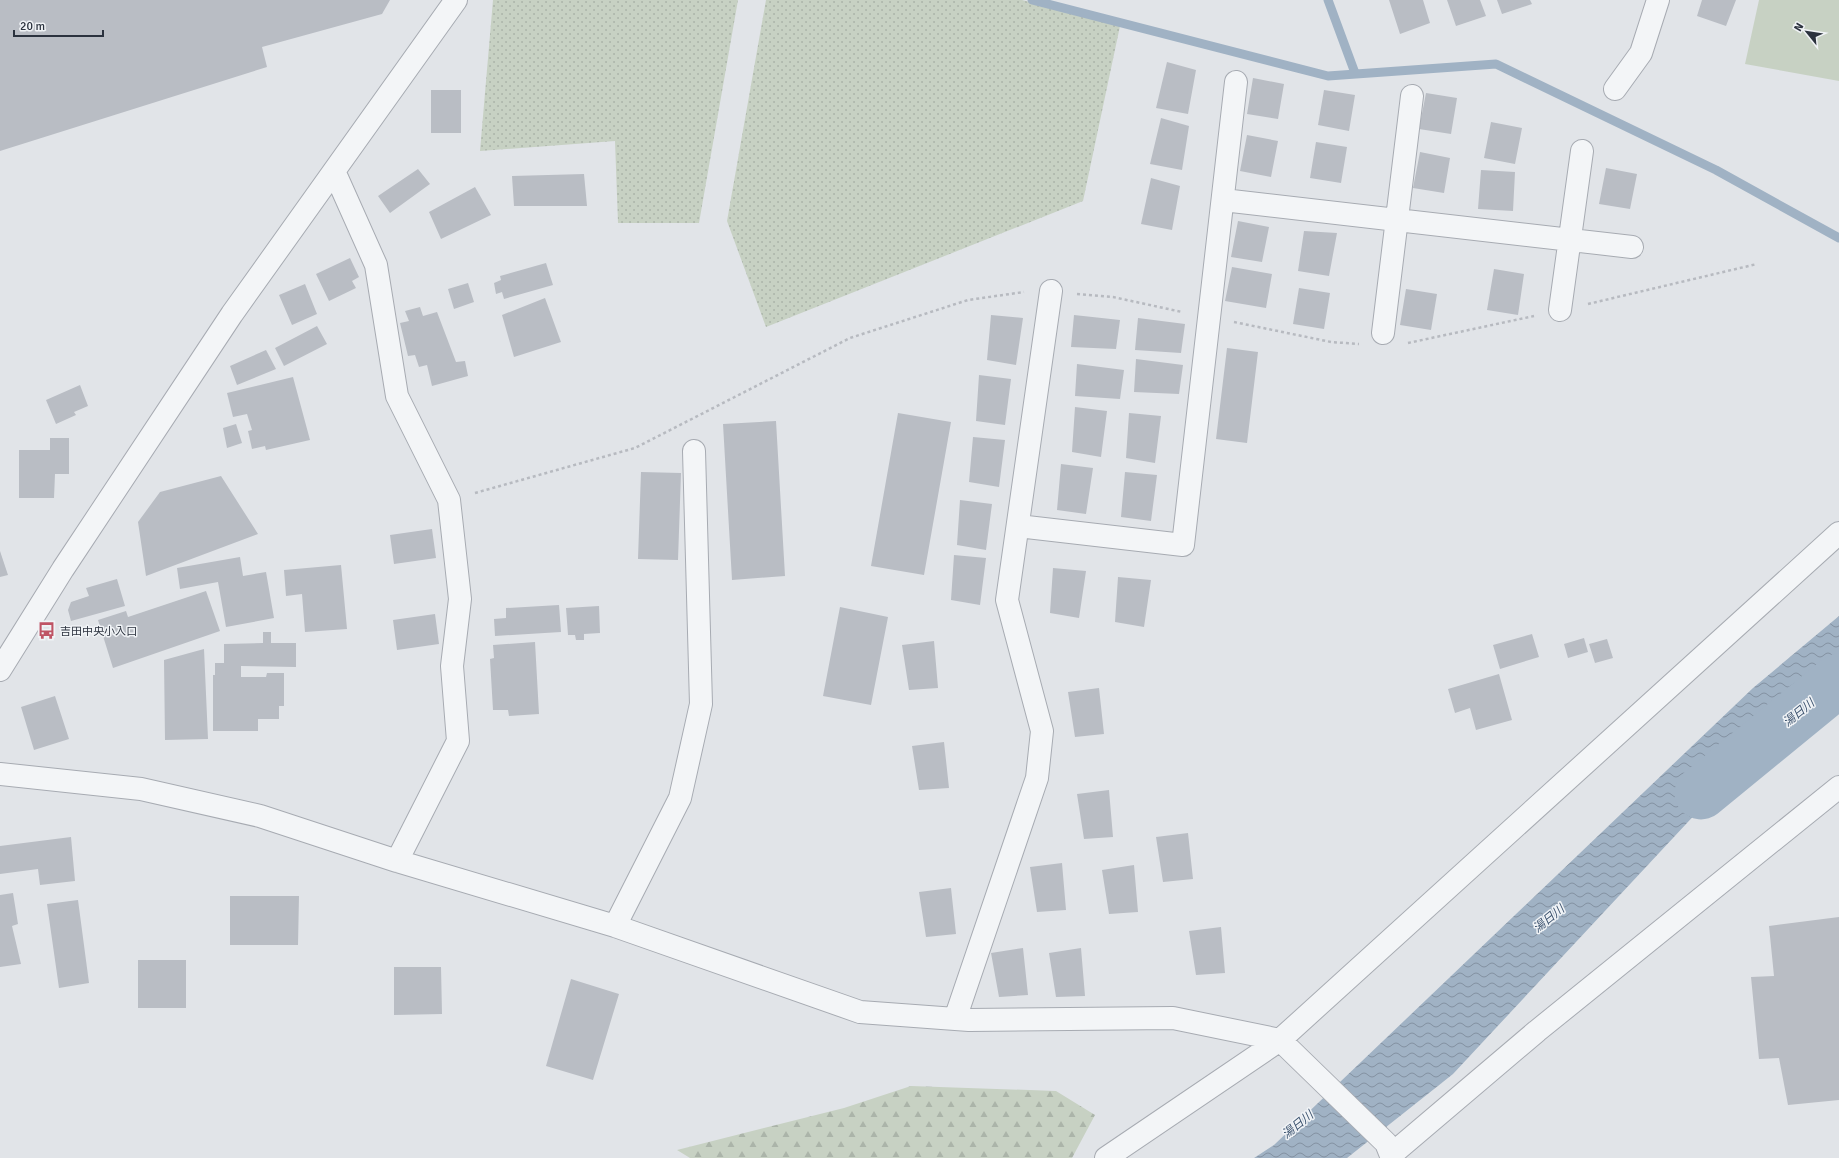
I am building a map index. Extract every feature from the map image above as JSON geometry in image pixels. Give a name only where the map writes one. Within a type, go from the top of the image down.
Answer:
[{"type":"street","points":[[0,670],[68,563],[228,321],[456,0]]},
{"type":"street","points":[[1615,89],[1641,53],[1658,0]]},
{"type":"street","points":[[1018,526],[1183,545],[1236,82]]},
{"type":"street","points":[[1383,333],[1412,96]]},
{"type":"street","points":[[1560,310],[1582,151]]},
{"type":"street","points":[[334,171],[376,265],[397,396],[449,500],[460,599],[452,666],[458,741],[397,861]]},
{"type":"street","points":[[1223,200],[1632,247]]},
{"type":"street","points":[[955,1019],[1037,778],[1042,731],[1008,600],[1051,291]]},
{"type":"street","points":[[615,926],[680,798],[701,704],[694,451]]},
{"type":"street","points":[[1106,1158],[1280,1040],[1839,533]]},
{"type":"street","points":[[0,774],[141,789],[260,816],[397,861],[615,926],[860,1012],[955,1019],[1173,1018],[1280,1040],[1390,1152],[1839,787]]},
{"type":"path","points":[[449,500],[635,448],[850,338],[968,300]]},
{"type":"green space","points":[[493,0],[738,0],[699,223],[618,223],[615,141],[480,151]]},
{"type":"green space","points":[[766,0],[1022,0],[1120,26],[1083,201],[766,327],[727,221]]},
{"type":"green space","points":[[1759,0],[1839,0],[1839,81],[1745,64]]},
{"type":"green space","points":[[911,1086],[1056,1091],[1095,1115],[1072,1158],[690,1158],[677,1150],[844,1108]]},
{"type":"water","points":[[1839,616],[1839,660],[1453,1074],[1347,1158],[1254,1158],[1274,1145],[1753,688]]},
{"type":"building","points":[[0,0],[390,0],[382,14],[262,47],[267,67],[0,151]]},
{"type":"building","points":[[1389,0],[1423,0],[1430,23],[1400,34]]},
{"type":"building","points":[[1447,0],[1480,0],[1486,16],[1456,26]]},
{"type":"building","points":[[1497,0],[1530,0],[1532,4],[1502,14]]},
{"type":"building","points":[[1702,0],[1736,0],[1726,26],[1697,16]]},
{"type":"building","points":[[1167,62],[1196,70],[1188,114],[1156,108]]},
{"type":"building","points":[[1253,78],[1284,84],[1278,119],[1247,114]]},
{"type":"building","points":[[431,90],[461,90],[461,133],[431,133]]},
{"type":"building","points":[[1324,90],[1355,95],[1349,131],[1318,125]]},
{"type":"building","points":[[1426,93],[1457,98],[1451,134],[1419,129]]},
{"type":"building","points":[[1161,118],[1189,126],[1182,170],[1150,164]]},
{"type":"building","points":[[1491,122],[1522,128],[1515,164],[1484,158]]},
{"type":"building","points":[[1247,135],[1278,141],[1271,177],[1240,171]]},
{"type":"building","points":[[1316,142],[1347,147],[1341,183],[1310,178]]},
{"type":"building","points":[[1420,152],[1450,158],[1444,193],[1413,188]]},
{"type":"building","points":[[1606,168],[1637,174],[1630,209],[1599,204]]},
{"type":"building","points":[[418,169],[430,184],[390,213],[378,196]]},
{"type":"building","points":[[1481,170],[1515,172],[1513,211],[1478,209]]},
{"type":"building","points":[[584,174],[587,206],[514,206],[512,176]]},
{"type":"building","points":[[1151,178],[1180,186],[1172,230],[1141,224]]},
{"type":"building","points":[[475,187],[491,215],[441,239],[429,212]]},
{"type":"building","points":[[1238,221],[1269,227],[1262,262],[1231,257]]},
{"type":"building","points":[[1304,231],[1337,233],[1329,276],[1298,271]]},
{"type":"building","points":[[350,258],[359,277],[352,281],[356,288],[329,301],[316,274]]},
{"type":"building","points":[[546,263],[553,285],[504,299],[502,292],[496,294],[494,283],[501,280],[500,276]]},
{"type":"building","points":[[1232,267],[1272,274],[1266,308],[1225,301]]},
{"type":"building","points":[[1494,269],[1524,274],[1518,315],[1487,310]]},
{"type":"building","points":[[468,283],[474,302],[454,309],[448,289]]},
{"type":"building","points":[[305,284],[317,314],[292,325],[279,295]]},
{"type":"building","points":[[1299,288],[1330,293],[1324,329],[1293,324]]},
{"type":"building","points":[[1406,289],[1437,294],[1431,330],[1400,325]]},
{"type":"building","points":[[545,298],[561,342],[514,357],[502,315]]},
{"type":"building","points":[[420,307],[423,316],[437,312],[456,362],[465,361],[468,376],[432,386],[427,365],[419,367],[415,355],[408,356],[400,323],[409,321],[405,311]]},
{"type":"building","points":[[991,315],[1023,318],[1016,365],[987,360]]},
{"type":"building","points":[[1074,315],[1120,320],[1116,349],[1071,347]]},
{"type":"building","points":[[1138,318],[1185,324],[1181,353],[1135,350]]},
{"type":"building","points":[[317,326],[327,344],[284,366],[275,348]]},
{"type":"building","points":[[1227,348],[1258,352],[1247,443],[1216,439]]},
{"type":"building","points":[[266,350],[276,369],[237,385],[230,366]]},
{"type":"building","points":[[1136,359],[1183,365],[1179,394],[1134,392]]},
{"type":"building","points":[[1077,364],[1124,370],[1120,399],[1075,396]]},
{"type":"building","points":[[979,375],[1011,379],[1005,425],[976,421]]},
{"type":"building","points":[[293,377],[310,440],[266,450],[265,446],[252,449],[248,431],[252,430],[247,414],[233,417],[227,393]]},
{"type":"building","points":[[80,385],[88,406],[74,412],[76,415],[56,424],[46,400]]},
{"type":"building","points":[[1075,407],[1107,411],[1101,457],[1072,452]]},
{"type":"building","points":[[898,413],[951,422],[924,575],[871,566]]},
{"type":"building","points":[[1129,413],[1161,416],[1155,463],[1126,458]]},
{"type":"building","points":[[776,421],[785,576],[732,580],[723,424]]},
{"type":"building","points":[[236,424],[242,443],[227,448],[223,428]]},
{"type":"building","points":[[973,437],[1005,440],[999,487],[969,482]]},
{"type":"building","points":[[50,438],[69,438],[69,474],[55,474],[54,498],[19,498],[19,450],[50,450]]},
{"type":"building","points":[[1061,464],[1093,468],[1086,514],[1057,510]]},
{"type":"building","points":[[641,472],[681,473],[678,560],[638,559]]},
{"type":"building","points":[[1125,472],[1157,475],[1151,521],[1121,517]]},
{"type":"building","points":[[221,476],[258,534],[146,576],[138,522],[160,492]]},
{"type":"building","points":[[960,500],[992,504],[986,550],[957,545]]},
{"type":"building","points":[[432,529],[436,558],[394,564],[390,535]]},
{"type":"building","points":[[0,551],[8,575],[0,577]]},
{"type":"building","points":[[954,555],[986,558],[980,605],[951,600]]},
{"type":"building","points":[[240,557],[243,576],[266,572],[274,618],[226,627],[218,582],[180,589],[177,568]]},
{"type":"building","points":[[341,565],[347,629],[305,632],[302,594],[286,596],[284,570]]},
{"type":"building","points":[[1053,568],[1086,571],[1079,618],[1050,613]]},
{"type":"building","points":[[1118,577],[1151,580],[1144,627],[1115,622]]},
{"type":"building","points":[[117,579],[125,606],[71,621],[68,610],[71,602],[89,596],[86,588]]},
{"type":"building","points":[[206,591],[220,631],[113,668],[98,620],[126,611],[128,617]]},
{"type":"building","points":[[559,605],[561,632],[495,636],[494,619],[506,618],[506,608]]},
{"type":"building","points":[[599,606],[600,633],[584,634],[584,640],[576,640],[575,635],[568,635],[566,608]]},
{"type":"building","points":[[840,607],[888,617],[871,705],[823,696]]},
{"type":"building","points":[[435,614],[439,644],[397,650],[393,620]]},
{"type":"building","points":[[263,632],[271,632],[271,643],[296,643],[296,667],[241,666],[241,677],[266,677],[267,673],[284,673],[284,706],[279,706],[279,719],[258,719],[258,731],[213,731],[213,675],[215,675],[215,663],[224,663],[224,644],[263,643]]},
{"type":"building","points":[[1532,634],[1539,657],[1500,669],[1493,645]]},
{"type":"building","points":[[1584,638],[1588,652],[1568,658],[1564,644]]},
{"type":"building","points":[[1607,639],[1613,658],[1595,663],[1589,644]]},
{"type":"building","points":[[934,641],[938,688],[909,690],[902,645]]},
{"type":"building","points":[[535,642],[539,714],[509,716],[508,710],[493,710],[490,659],[494,658],[493,645]]},
{"type":"building","points":[[204,649],[208,739],[165,740],[164,660]]},
{"type":"building","points":[[1499,674],[1512,720],[1476,730],[1470,708],[1455,713],[1448,689]]},
{"type":"building","points":[[1099,688],[1104,734],[1075,737],[1068,692]]},
{"type":"building","points":[[55,696],[69,739],[34,750],[21,707]]},
{"type":"building","points":[[944,742],[949,788],[919,790],[912,746]]},
{"type":"building","points":[[1109,790],[1113,837],[1084,839],[1077,794]]},
{"type":"building","points":[[1188,833],[1193,879],[1163,882],[1156,837]]},
{"type":"building","points":[[71,837],[75,881],[40,885],[38,869],[0,874],[0,846]]},
{"type":"building","points":[[1062,863],[1066,910],[1037,912],[1030,867]]},
{"type":"building","points":[[1134,865],[1138,912],[1109,914],[1102,870]]},
{"type":"building","points":[[951,888],[956,934],[926,937],[919,892]]},
{"type":"building","points":[[13,893],[18,924],[12,926],[21,964],[0,967],[0,895]]},
{"type":"building","points":[[230,896],[299,896],[298,945],[230,945]]},
{"type":"building","points":[[78,900],[89,983],[59,988],[47,904]]},
{"type":"building","points":[[1839,917],[1839,1100],[1788,1105],[1779,1058],[1759,1059],[1751,977],[1774,976],[1769,926]]},
{"type":"building","points":[[1221,927],[1225,973],[1196,975],[1189,931]]},
{"type":"building","points":[[1023,948],[1028,995],[999,997],[991,953]]},
{"type":"building","points":[[1081,948],[1085,996],[1056,997],[1049,953]]},
{"type":"building","points":[[138,960],[186,960],[186,1008],[138,1008]]},
{"type":"building","points":[[394,967],[441,967],[442,1014],[394,1015]]},
{"type":"building","points":[[571,979],[619,994],[593,1080],[546,1066]]},
{"type":"waterway","points":[[1032,0],[1328,76],[1496,64],[1716,170],[1839,238]]},
{"type":"waterway","points":[[1328,0],[1355,73]]},
{"type":"waterway","name":"湯日川","points":[[1701,793],[1839,680]]},
{"type":"place","name":"吉田中央小入口","points":[[47,631]]}]
